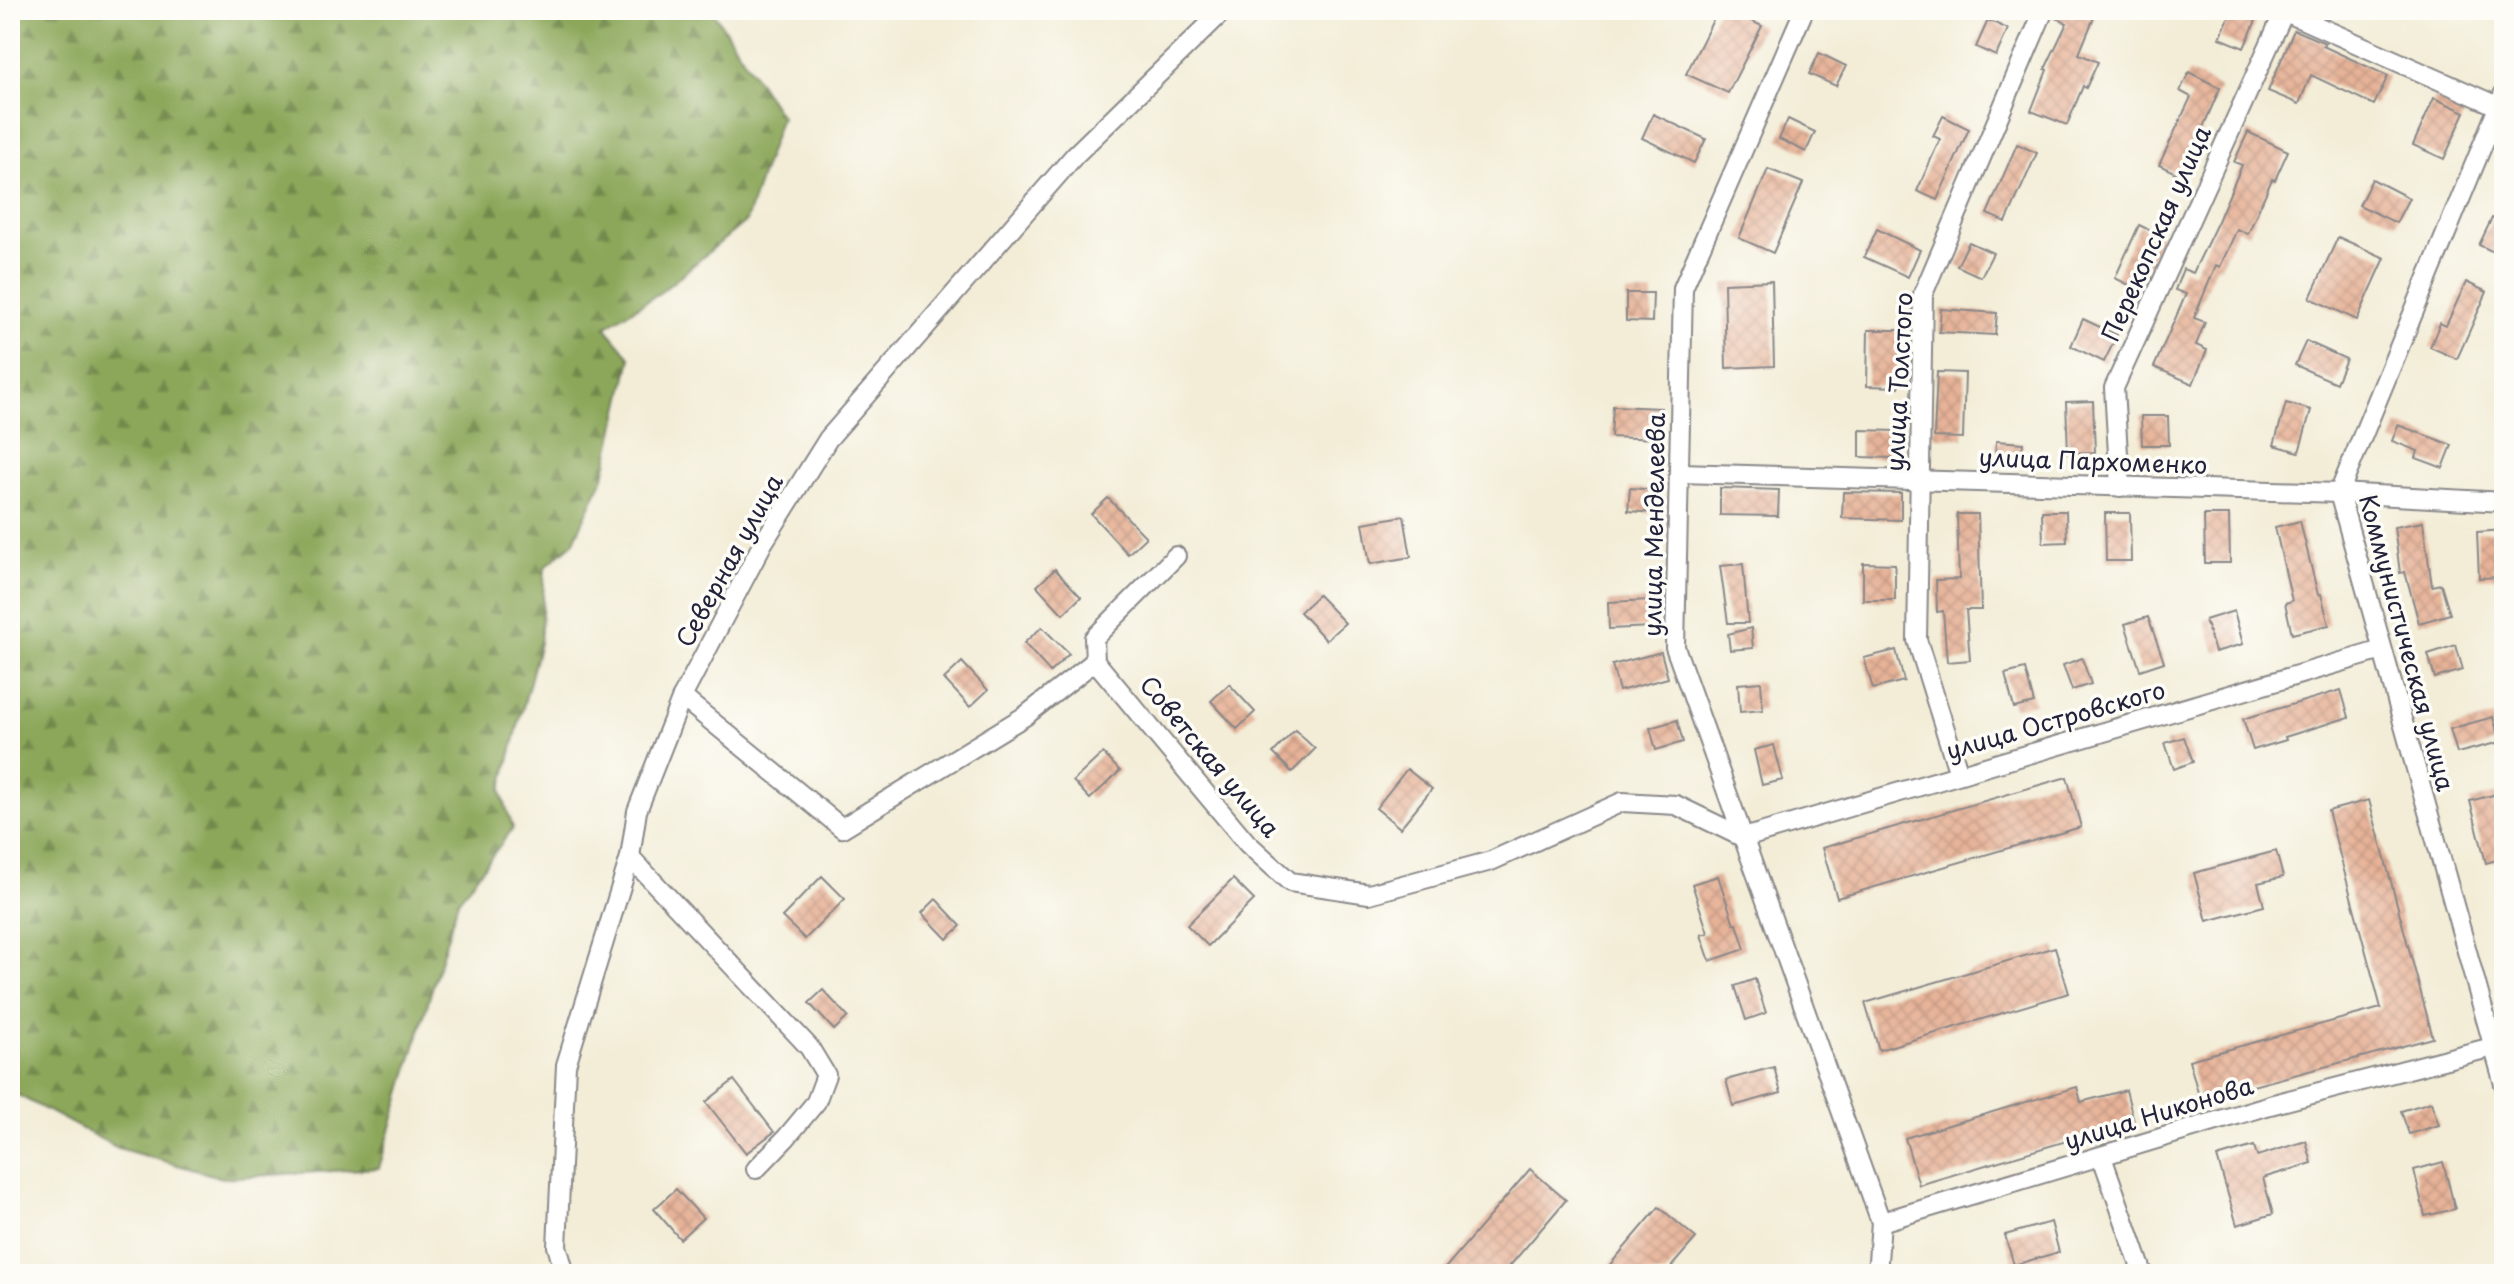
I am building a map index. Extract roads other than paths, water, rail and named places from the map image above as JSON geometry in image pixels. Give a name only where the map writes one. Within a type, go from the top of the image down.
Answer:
[{"type":"street","name":"Северная улица","points":[[565,1274],[557,1246],[566,1065],[630,857],[637,811],[682,697],[763,543],[828,439],[1075,155],[1224,10]]},
{"type":"street","name":"улица Менделеева","points":[[1804,10],[1683,288],[1675,647],[1881,1222]]},
{"type":"street","name":"улица Толстого","points":[[1959,774],[1917,640],[1923,294],[2044,10]]},
{"type":"street","points":[[2283,10],[2502,102]]},
{"type":"street","name":"Перекопская улица","points":[[2120,487],[2114,388],[2283,10]]},
{"type":"street","name":"Коммунистическая улица","points":[[2502,102],[2339,493],[2382,650],[2499,1045],[2504,1084]]},
{"type":"street","name":"улица Пархоменко","points":[[1680,473],[2339,493],[2504,502]]},
{"type":"street","points":[[682,697],[842,828],[1025,716],[1095,661],[1094,638],[1176,556]]},
{"type":"street","name":"улица Островского","points":[[1744,838],[2382,650]]},
{"type":"street","name":"Советская улица","points":[[1095,661],[1247,843],[1290,882],[1369,894],[1491,861],[1622,802],[1676,805],[1744,838]]},
{"type":"street","points":[[630,857],[809,1047],[826,1075],[816,1102],[756,1169]]},
{"type":"street","name":"улица Никонова","points":[[1881,1222],[2270,1105],[2499,1045]]},
{"type":"street","points":[[2102,1157],[2143,1274]]},
{"type":"street","points":[[1877,1274],[1881,1222]]}]
